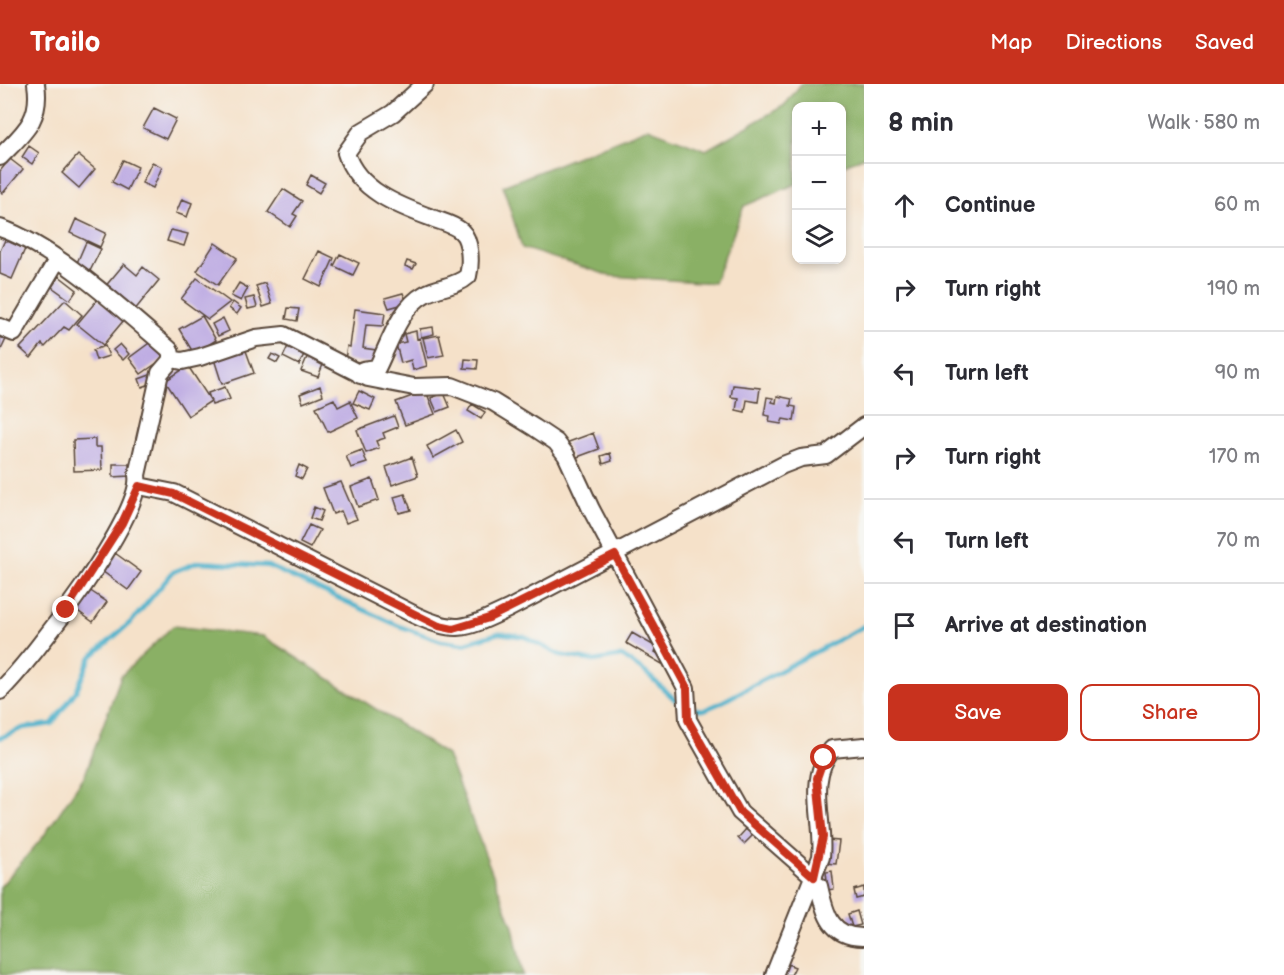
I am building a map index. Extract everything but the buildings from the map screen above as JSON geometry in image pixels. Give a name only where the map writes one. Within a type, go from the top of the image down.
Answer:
[{"type":"street","points":[[0,157],[22,138],[34,117],[36,84]]},
{"type":"street","points":[[360,375],[363,370],[377,368],[403,317],[416,300],[427,292],[460,283],[468,276],[468,250],[463,233],[452,225],[385,197],[358,175],[350,165],[346,153],[361,132],[393,113],[424,84]]},
{"type":"street","points":[[0,228],[20,235],[125,311],[170,350],[172,359]]},
{"type":"street","points":[[0,327],[14,333],[57,260]]},
{"type":"street","points":[[172,359],[182,361],[256,338],[284,335],[360,375],[414,387],[452,386],[466,391],[493,402],[556,442],[566,455],[615,555],[687,688],[688,720],[740,812],[819,886],[831,925],[842,934],[864,937]]},
{"type":"street","points":[[0,690],[32,658],[95,567],[122,523],[139,486],[138,475],[160,373],[172,359]]},
{"type":"street","points":[[139,486],[174,494],[330,574],[439,626],[453,629],[489,618],[615,555],[783,465],[801,458],[826,455],[864,426]]},
{"type":"street","points":[[774,975],[806,890],[813,880],[823,837],[817,778],[824,758],[832,748],[864,746]]},
{"type":"green space","points":[[801,84],[864,84],[864,157],[846,164],[846,102],[792,102],[792,186],[744,206],[714,283],[611,276],[522,248],[503,186],[648,128],[706,150],[785,105]]},
{"type":"green space","points":[[173,626],[263,636],[447,755],[513,927],[523,975],[0,975],[0,887],[43,837],[85,775],[121,676]]},
{"type":"waterway","points":[[0,738],[23,728],[52,724],[76,691],[91,657],[132,621],[173,572],[198,562],[268,566],[399,626],[441,641],[463,644],[499,633],[525,637],[560,655],[594,661],[622,656],[645,672],[682,706]]},
{"type":"waterway","points":[[690,708],[704,710],[718,704],[864,626]]},
{"type":"route","points":[[66,610],[122,523],[139,486],[174,494],[330,574],[439,626],[453,629],[489,618],[615,555],[687,688],[688,720],[740,812],[814,877],[823,837],[817,778],[824,758]]}]
